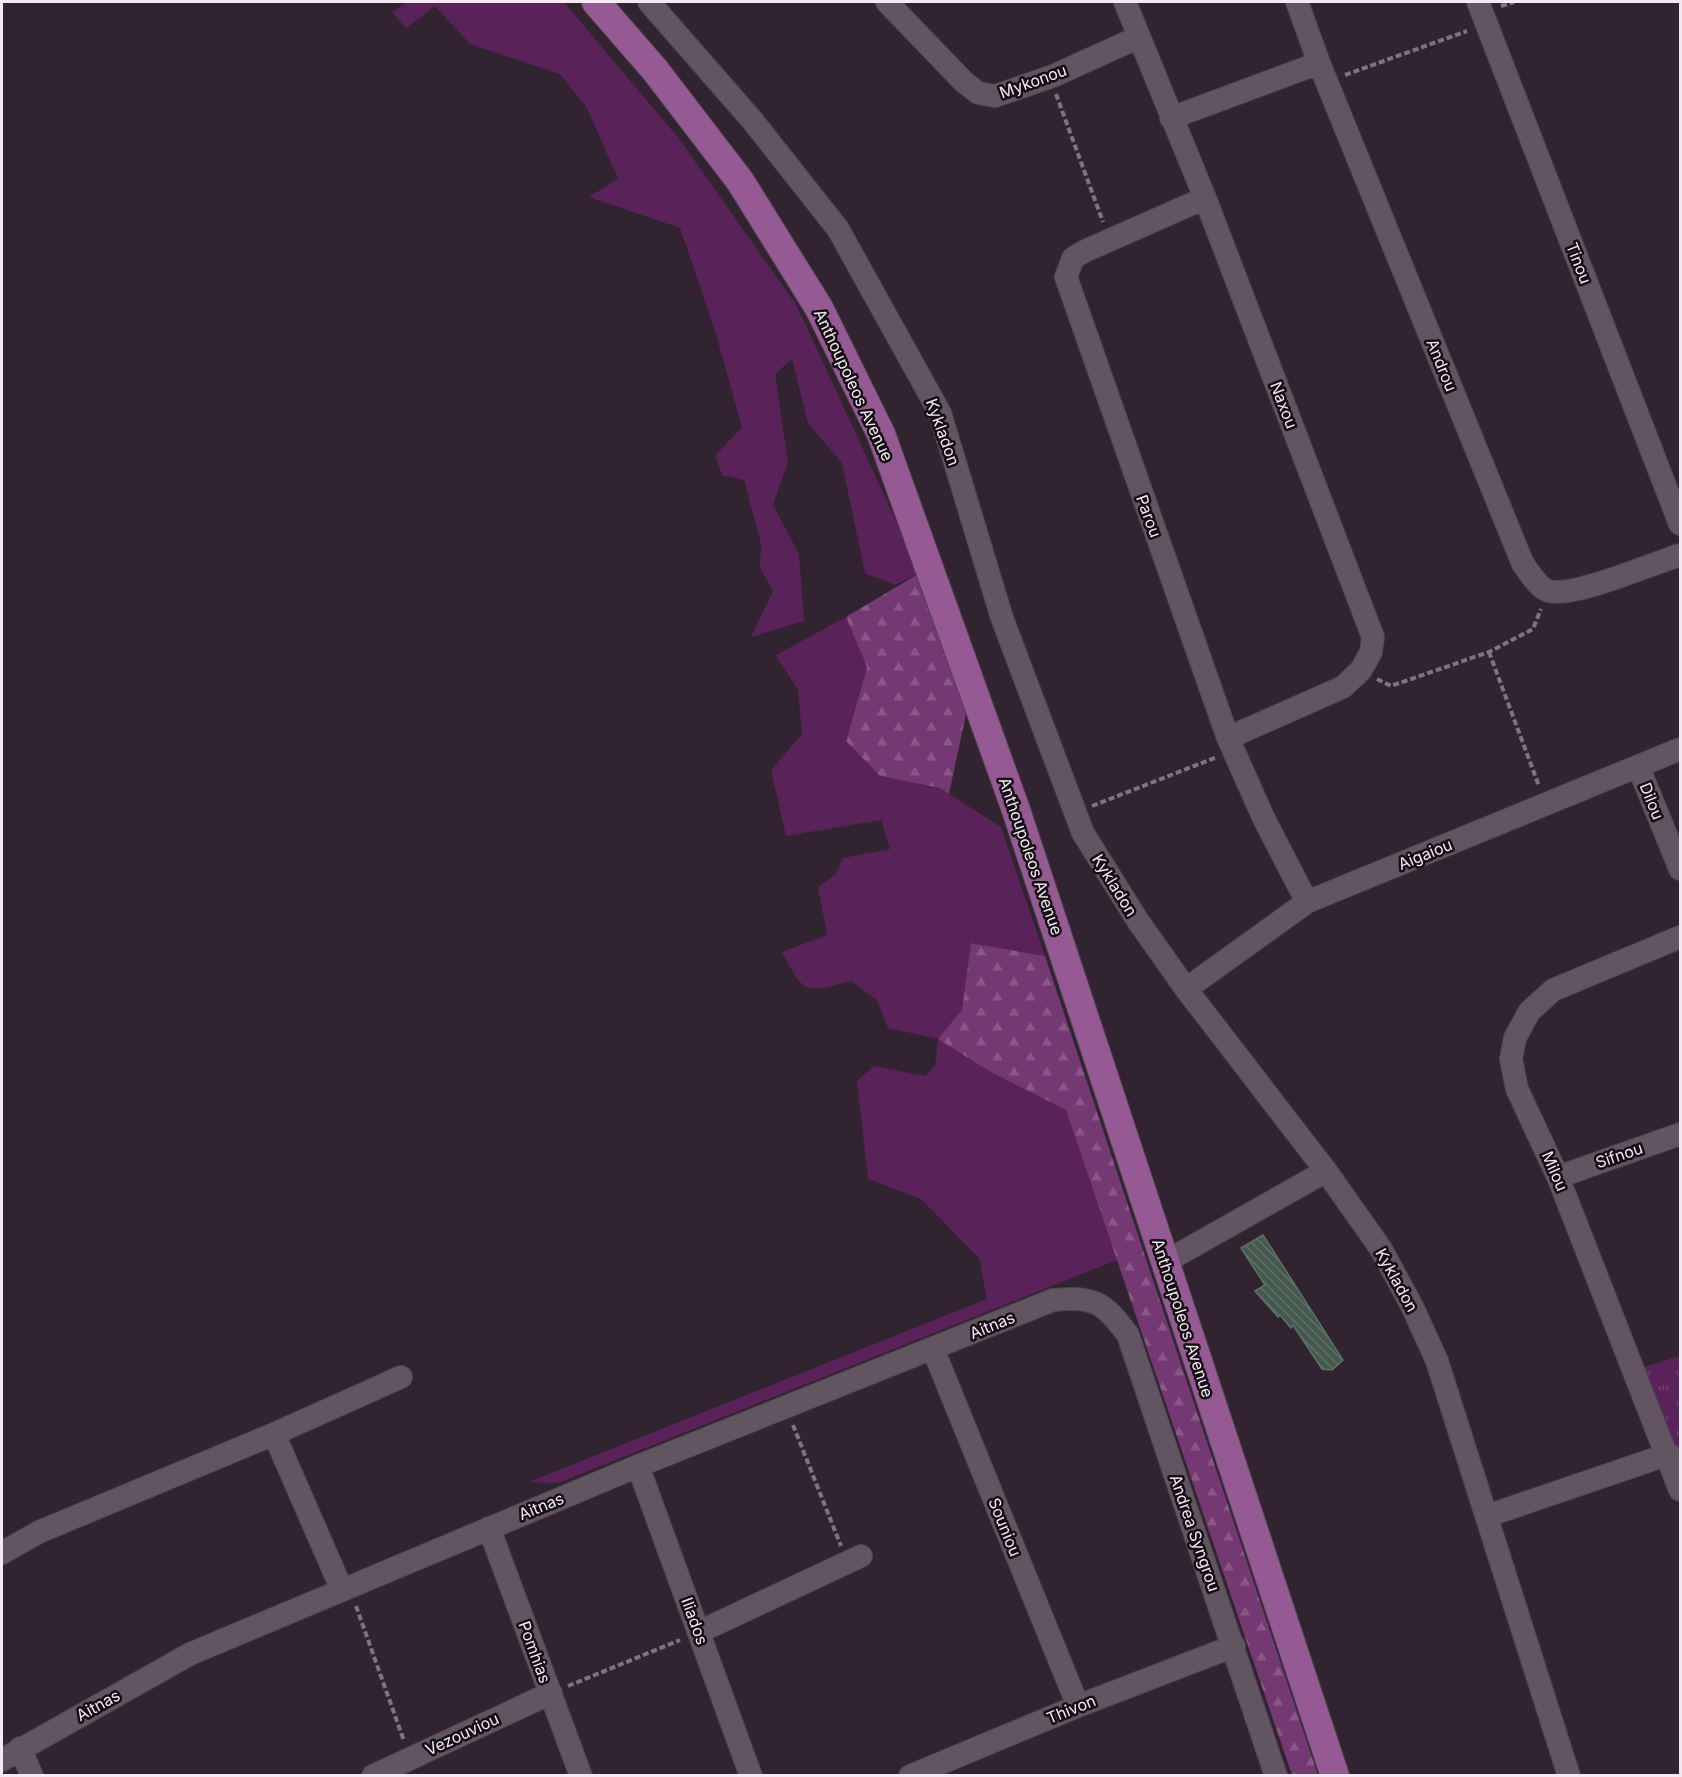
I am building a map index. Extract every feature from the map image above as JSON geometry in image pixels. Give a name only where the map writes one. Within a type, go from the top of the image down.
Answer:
[{"type":"main road","name":"Anthoupoleos Avenue","points":[[596,2],[655,70],[740,181],[819,308],[881,434],[1016,810],[1335,1776]]},
{"type":"street","name":"Kykladon","points":[[649,2],[752,120],[838,229],[940,413],[1002,618],[1083,833],[1138,921],[1186,989],[1326,1170],[1381,1250],[1412,1306],[1437,1361],[1569,1776]]},
{"type":"street","name":"Mykonou","points":[[887,2],[978,93],[995,96],[1049,77],[1139,38]]},
{"type":"street","name":"Naxou","points":[[1125,2],[1205,198],[1373,637],[1371,652],[1361,670],[1343,687],[1231,744]]},
{"type":"street","name":"Androu","points":[[1297,2],[1323,72],[1523,564],[1536,582],[1548,591]]},
{"type":"street","name":"Tinou","points":[[1478,2],[1680,524]]},
{"type":"street","points":[[1171,118],[1323,72]]},
{"type":"street","name":"Parou","points":[[1205,198],[1073,258],[1066,277],[1067,285],[1231,744],[1307,902]]},
{"type":"street","points":[[1548,591],[1569,592],[1680,555]]},
{"type":"street","name":"Aigaiou","points":[[1186,989],[1307,902],[1680,749]]},
{"type":"street","name":"Dilou","points":[[1638,766],[1680,868]]},
{"type":"street","name":"Milou","points":[[1680,937],[1553,990],[1529,1012],[1515,1038],[1511,1059],[1517,1089],[1558,1177],[1669,1454],[1680,1490]]},
{"type":"street","name":"Sifnou","points":[[1558,1177],[1680,1134]]},
{"type":"street","points":[[1165,1262],[1326,1170]]},
{"type":"street","name":"Aitnas","points":[[10,1754],[190,1654],[345,1588],[638,1466],[1053,1300],[1076,1298],[1097,1301]]},
{"type":"street","name":"Andrea Syngrou","points":[[1097,1301],[1114,1316],[1128,1335],[1276,1776]]},
{"type":"street","name":"Souniou","points":[[933,1349],[1078,1706]]},
{"type":"street","points":[[2,1553],[39,1532],[274,1434],[400,1377]]},
{"type":"street","points":[[274,1434],[345,1588]]},
{"type":"street","points":[[1487,1516],[1669,1454]]},
{"type":"street","name":"Iliados","points":[[638,1466],[751,1776]]},
{"type":"street","name":"Pomhias","points":[[489,1528],[581,1776]]},
{"type":"street","points":[[699,1632],[854,1559]]},
{"type":"street","name":"Thivon","points":[[910,1776],[1078,1706],[1234,1646]]},
{"type":"street","name":"Vezouviou","points":[[373,1776],[551,1694]]},
{"type":"street","points":[[10,1754],[32,1776]]},
{"type":"path","points":[[1323,72],[1487,24]]},
{"type":"path","points":[[1049,77],[1110,240]]},
{"type":"path","points":[[1361,670],[1391,686],[1489,652],[1533,629],[1548,591]]},
{"type":"path","points":[[1489,652],[1545,804]]},
{"type":"path","points":[[1075,812],[1231,744]]},
{"type":"path","points":[[786,1407],[854,1559]]},
{"type":"path","points":[[345,1588],[411,1758]]},
{"type":"path","points":[[551,1694],[699,1632]]},
{"type":"green space","points":[[407,2],[564,2],[680,140],[797,306],[920,573],[895,585],[865,573],[842,463],[808,423],[792,359],[775,374],[788,462],[773,505],[799,554],[804,621],[751,637],[773,591],[760,568],[761,544],[744,480],[722,475],[715,456],[742,427],[715,331],[680,228],[589,197],[618,179],[587,108],[560,74],[470,44],[435,6],[406,28],[392,12]]},
{"type":"green space","points":[[920,573],[966,714],[949,794],[940,788],[880,776],[846,741],[867,667],[846,617]]},
{"type":"green space","points":[[846,617],[867,666],[846,741],[880,776],[940,788],[1001,827],[1045,956],[972,943],[962,1010],[989,1071],[1066,1110],[1117,1260],[558,1483],[529,1482],[987,1299],[979,1258],[921,1199],[868,1179],[857,1081],[874,1066],[925,1076],[935,1066],[938,1039],[888,1028],[877,1000],[851,981],[824,988],[808,987],[801,983],[782,952],[827,935],[818,887],[836,874],[843,858],[890,849],[881,820],[786,836],[771,770],[802,734],[798,690],[776,655]]},
{"type":"green space","points":[[971,943],[1045,956],[1318,1775],[1292,1775],[1066,1110],[989,1071],[938,1039],[962,1010]]},
{"type":"green space","points":[[1680,1356],[1680,1462],[1641,1368]]},
{"type":"building","points":[[1263,1235],[1343,1360],[1332,1370],[1322,1369],[1293,1325],[1291,1328],[1280,1315],[1278,1317],[1255,1291],[1265,1285],[1241,1248]]}]
